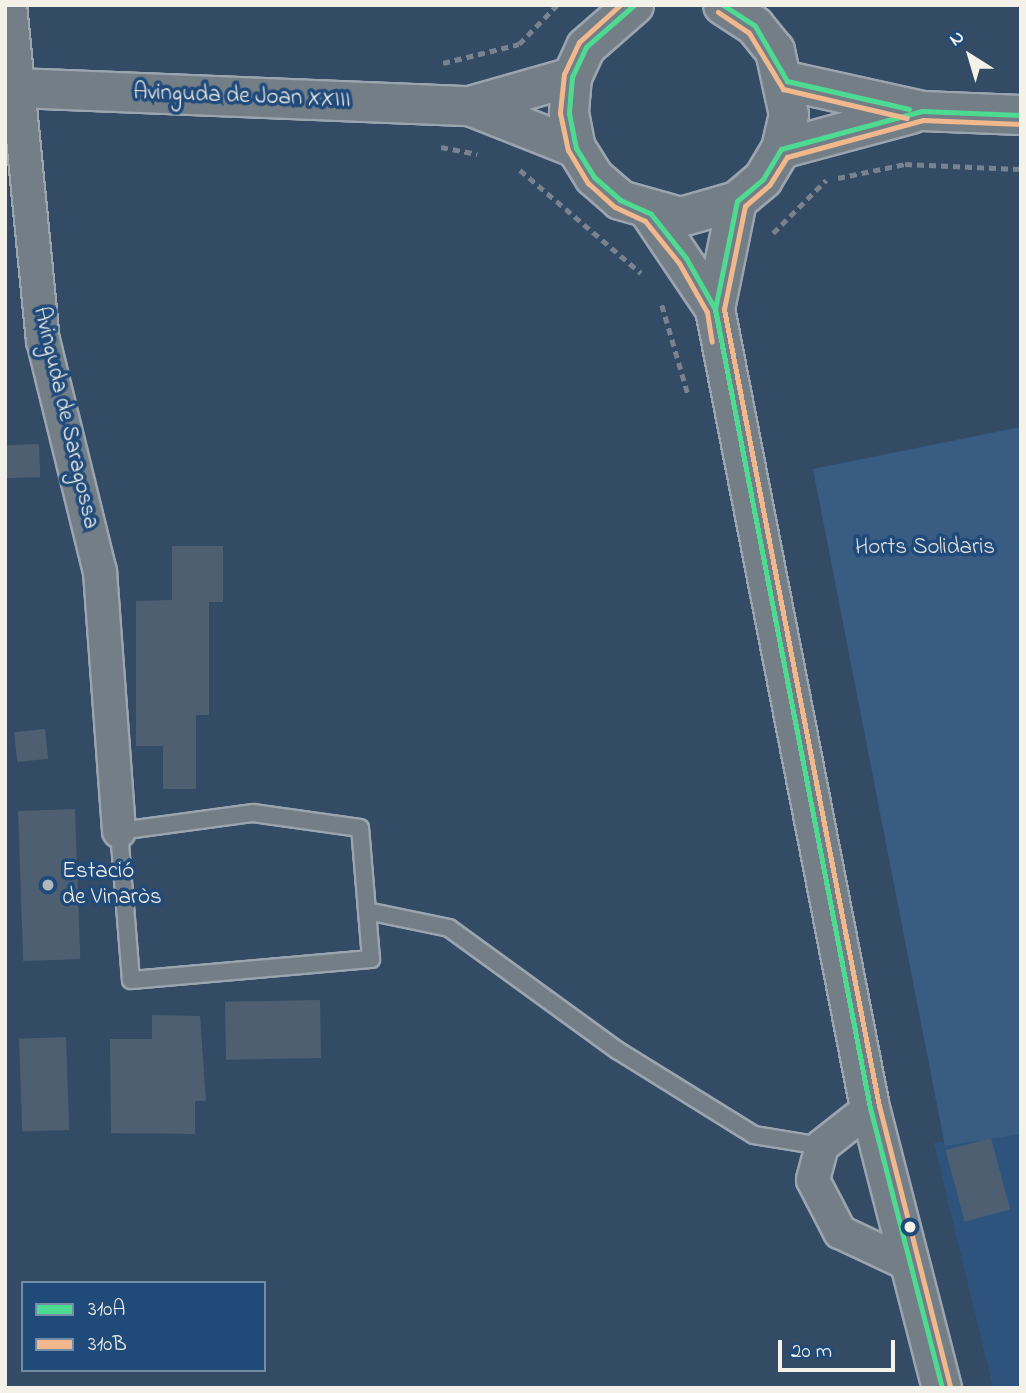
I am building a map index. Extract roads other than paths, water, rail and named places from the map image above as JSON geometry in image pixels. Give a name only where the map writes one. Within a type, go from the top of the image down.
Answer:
[{"type":"street","name":"Avinguda de Saragossa","points":[[10,5],[14,88],[43,340],[100,572],[119,831]]},
{"type":"street","points":[[618,11],[572,77],[569,113],[576,148],[594,177],[620,200],[651,214],[710,213],[737,201],[763,179],[781,149],[789,116],[787,81],[775,51],[755,26],[723,5]]},
{"type":"street","name":"Avinguda de Joan XXIII","points":[[14,88],[470,106],[572,77]]},
{"type":"street","points":[[787,81],[922,111],[1021,115]]},
{"type":"street","name":"Avinguda de Joan XXIII","points":[[470,106],[576,148]]},
{"type":"street","points":[[781,149],[922,111]]},
{"type":"street","points":[[737,201],[715,309],[870,1108],[942,1388]]},
{"type":"street","points":[[651,214],[715,309]]},
{"type":"street","points":[[870,1108],[822,1146],[813,1180],[840,1232],[910,1265]]},
{"type":"lane","points":[[254,813],[360,828],[368,911],[371,959],[131,980],[119,831],[254,813]]},
{"type":"lane","points":[[368,911],[449,928],[617,1050],[754,1135],[822,1146]]},
{"type":"place","name":"Estació de Vinaròs","points":[[48,885]]},
{"type":"park label","name":"Horts Solidaris","points":[[925,548]]}]
